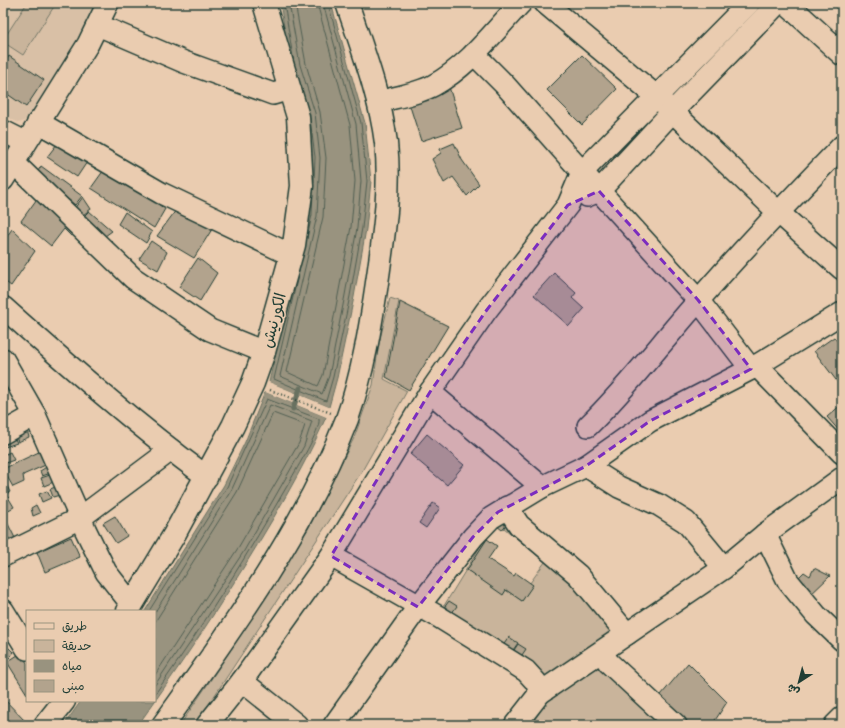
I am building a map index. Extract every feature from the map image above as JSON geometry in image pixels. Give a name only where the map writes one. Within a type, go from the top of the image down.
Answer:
[{"type":"main road","name":"الكورنيش","points":[[130,608],[207,477],[240,412],[264,352],[294,245],[302,186],[298,117],[264,3]]},
{"type":"main road","points":[[163,725],[242,612],[295,527],[314,491],[346,419],[365,350],[383,240],[388,177],[386,143],[378,102],[347,3]]},
{"type":"main road","points":[[786,3],[842,54]]},
{"type":"main road","points":[[45,725],[62,702]]},
{"type":"street","points":[[108,3],[88,44],[8,171],[133,278],[210,330],[264,352]]},
{"type":"street","points":[[378,102],[434,86],[474,54],[522,3]]},
{"type":"street","points":[[545,3],[656,96],[778,212],[842,268]]},
{"type":"street","points":[[207,725],[242,681],[330,556],[430,392],[486,312],[568,206],[582,172],[749,3]]},
{"type":"street","points":[[568,206],[599,191],[778,3]]},
{"type":"street","points":[[98,25],[184,62],[273,94],[290,90]]},
{"type":"street","points":[[474,54],[504,84],[698,300],[754,367],[842,452]]},
{"type":"street","points":[[38,122],[161,192],[291,255]]},
{"type":"street","points":[[3,131],[25,142]]},
{"type":"street","points":[[588,426],[618,396],[698,300],[778,212],[842,146]]},
{"type":"street","points":[[3,307],[83,379],[207,477]]},
{"type":"street","points":[[334,725],[418,607],[483,525],[491,518],[542,487],[586,466],[650,421],[754,367],[842,313]]},
{"type":"street","points":[[3,359],[35,415],[80,518],[106,572],[130,608]]},
{"type":"street","points":[[430,392],[542,487]]},
{"type":"street","points":[[3,433],[35,415]]},
{"type":"street","points":[[3,556],[80,518],[171,450]]},
{"type":"street","points":[[586,466],[618,486],[659,505],[686,522],[724,568]]},
{"type":"street","points":[[515,725],[540,693],[602,653],[627,634],[724,568],[765,534],[842,478]]},
{"type":"street","points":[[507,507],[519,525],[578,575],[627,634]]},
{"type":"street","points":[[765,534],[788,581],[816,615],[842,640]]},
{"type":"street","points":[[330,556],[418,607],[439,617],[526,671],[536,682],[540,693]]},
{"type":"street","points":[[3,610],[26,647]]},
{"type":"street","points":[[602,653],[609,662],[676,725]]},
{"type":"street","points":[[242,681],[297,725]]},
{"type":"street","points":[[835,725],[842,718]]},
{"type":"path","points":[[267,388],[328,412]]},
{"type":"highlighted area","points":[[599,191],[698,300],[751,369],[650,421],[586,466],[498,512],[473,537],[418,607],[331,556],[430,392],[486,311],[568,205]]},
{"type":"shaded area","points":[[3,3],[96,3],[35,117],[19,123],[3,115]]},
{"type":"green space","points":[[27,3],[52,3],[55,5],[23,55],[3,42],[3,40]]},
{"type":"green space","points":[[390,298],[399,301],[384,379],[407,391],[362,471],[211,701],[193,725],[180,725],[241,635],[308,529],[354,438],[373,385],[379,343]]},
{"type":"green space","points":[[503,518],[529,541],[617,627],[549,678],[442,609],[486,537],[487,539],[467,570],[503,594],[506,590],[522,601],[532,585],[530,583],[545,562],[504,528]]},
{"type":"green space","points":[[595,665],[607,665],[671,725],[531,725],[547,701]]},
{"type":"water","points":[[280,3],[331,3],[365,123],[371,181],[366,229],[354,297],[337,378],[329,407],[269,382],[308,215],[291,67]]},
{"type":"water","points":[[265,392],[326,417],[302,468],[260,541],[156,700],[156,610],[146,610],[224,485],[245,442]]},
{"type":"water","points":[[80,702],[154,702],[138,725],[64,725]]},
{"type":"pier","points":[[269,382],[329,407],[329,409],[269,384]]},
{"type":"pier","points":[[266,391],[326,415],[326,417],[265,392]]},
{"type":"building","points":[[582,55],[617,89],[582,125],[547,90]]},
{"type":"building","points":[[9,56],[44,80],[26,107],[3,91],[3,65]]},
{"type":"building","points":[[449,87],[462,128],[421,141],[408,100]]},
{"type":"building","points":[[60,140],[87,162],[77,177],[47,157]]},
{"type":"building","points":[[454,143],[462,160],[479,184],[467,196],[453,177],[444,183],[432,159],[441,153],[440,149]]},
{"type":"building","points":[[41,166],[82,196],[75,205],[37,173]]},
{"type":"building","points":[[106,167],[165,209],[154,228],[91,188]]},
{"type":"building","points":[[39,196],[74,230],[71,236],[64,229],[51,246],[21,221]]},
{"type":"building","points":[[83,197],[91,209],[83,215],[74,209]]},
{"type":"building","points":[[179,206],[214,226],[194,258],[157,236]]},
{"type":"building","points":[[89,211],[112,231],[105,236],[84,216]]},
{"type":"building","points":[[125,212],[152,232],[146,243],[118,224]]},
{"type":"building","points":[[12,229],[35,251],[11,286],[3,280],[3,242]]},
{"type":"building","points":[[151,241],[167,252],[158,270],[139,259]]},
{"type":"building","points":[[198,258],[217,273],[200,301],[179,287]]},
{"type":"building","points":[[554,273],[576,293],[572,298],[584,309],[569,326],[534,295]]},
{"type":"building","points":[[400,302],[448,326],[409,390],[386,377]]},
{"type":"building","points":[[834,337],[842,347],[842,388],[814,351]]},
{"type":"building","points":[[842,404],[842,434],[827,417]]},
{"type":"building","points":[[26,427],[29,437],[18,442],[15,435]]},
{"type":"building","points":[[427,434],[464,465],[447,485],[410,454]]},
{"type":"building","points":[[13,435],[17,443],[5,447],[3,443]]},
{"type":"building","points":[[3,449],[6,454],[10,452],[14,460],[3,464]]},
{"type":"building","points":[[43,450],[50,463],[23,475],[24,482],[13,487],[3,469]]},
{"type":"building","points":[[48,466],[51,473],[42,476],[40,471]]},
{"type":"building","points":[[53,474],[56,481],[44,486],[41,478]]},
{"type":"building","points":[[3,478],[10,492],[3,495]]},
{"type":"building","points":[[61,485],[60,495],[53,497],[50,489]]},
{"type":"building","points":[[47,491],[51,498],[42,502],[39,494]]},
{"type":"building","points":[[8,497],[14,507],[3,513],[3,500]]},
{"type":"building","points":[[433,503],[440,508],[426,528],[419,523]]},
{"type":"building","points":[[36,505],[40,513],[33,516],[31,508]]},
{"type":"building","points":[[3,514],[15,538],[9,539],[3,530]]},
{"type":"building","points":[[115,516],[127,536],[116,543],[103,523]]},
{"type":"building","points":[[502,519],[507,523],[502,530],[497,526]]},
{"type":"building","points":[[71,537],[80,557],[45,572],[37,552]]},
{"type":"building","points":[[487,539],[497,546],[488,559],[514,576],[516,573],[533,585],[522,601],[506,590],[503,595],[467,570]]},
{"type":"building","points":[[814,568],[830,576],[806,599],[792,584],[804,572],[810,576]]},
{"type":"building","points":[[449,601],[457,606],[451,614],[443,609]]},
{"type":"building","points":[[509,637],[518,643],[511,653],[502,647]]},
{"type":"building","points":[[3,642],[14,653],[3,664]]},
{"type":"building","points":[[518,644],[526,649],[520,658],[512,653]]},
{"type":"building","points":[[21,653],[26,661],[26,692],[7,662]]},
{"type":"building","points":[[688,663],[727,702],[712,725],[690,725],[661,695]]},
{"type":"building","points":[[3,694],[6,697],[4,699],[25,721],[20,725],[3,725]]},
{"type":"waterway","points":[[293,409],[300,388]]}]
